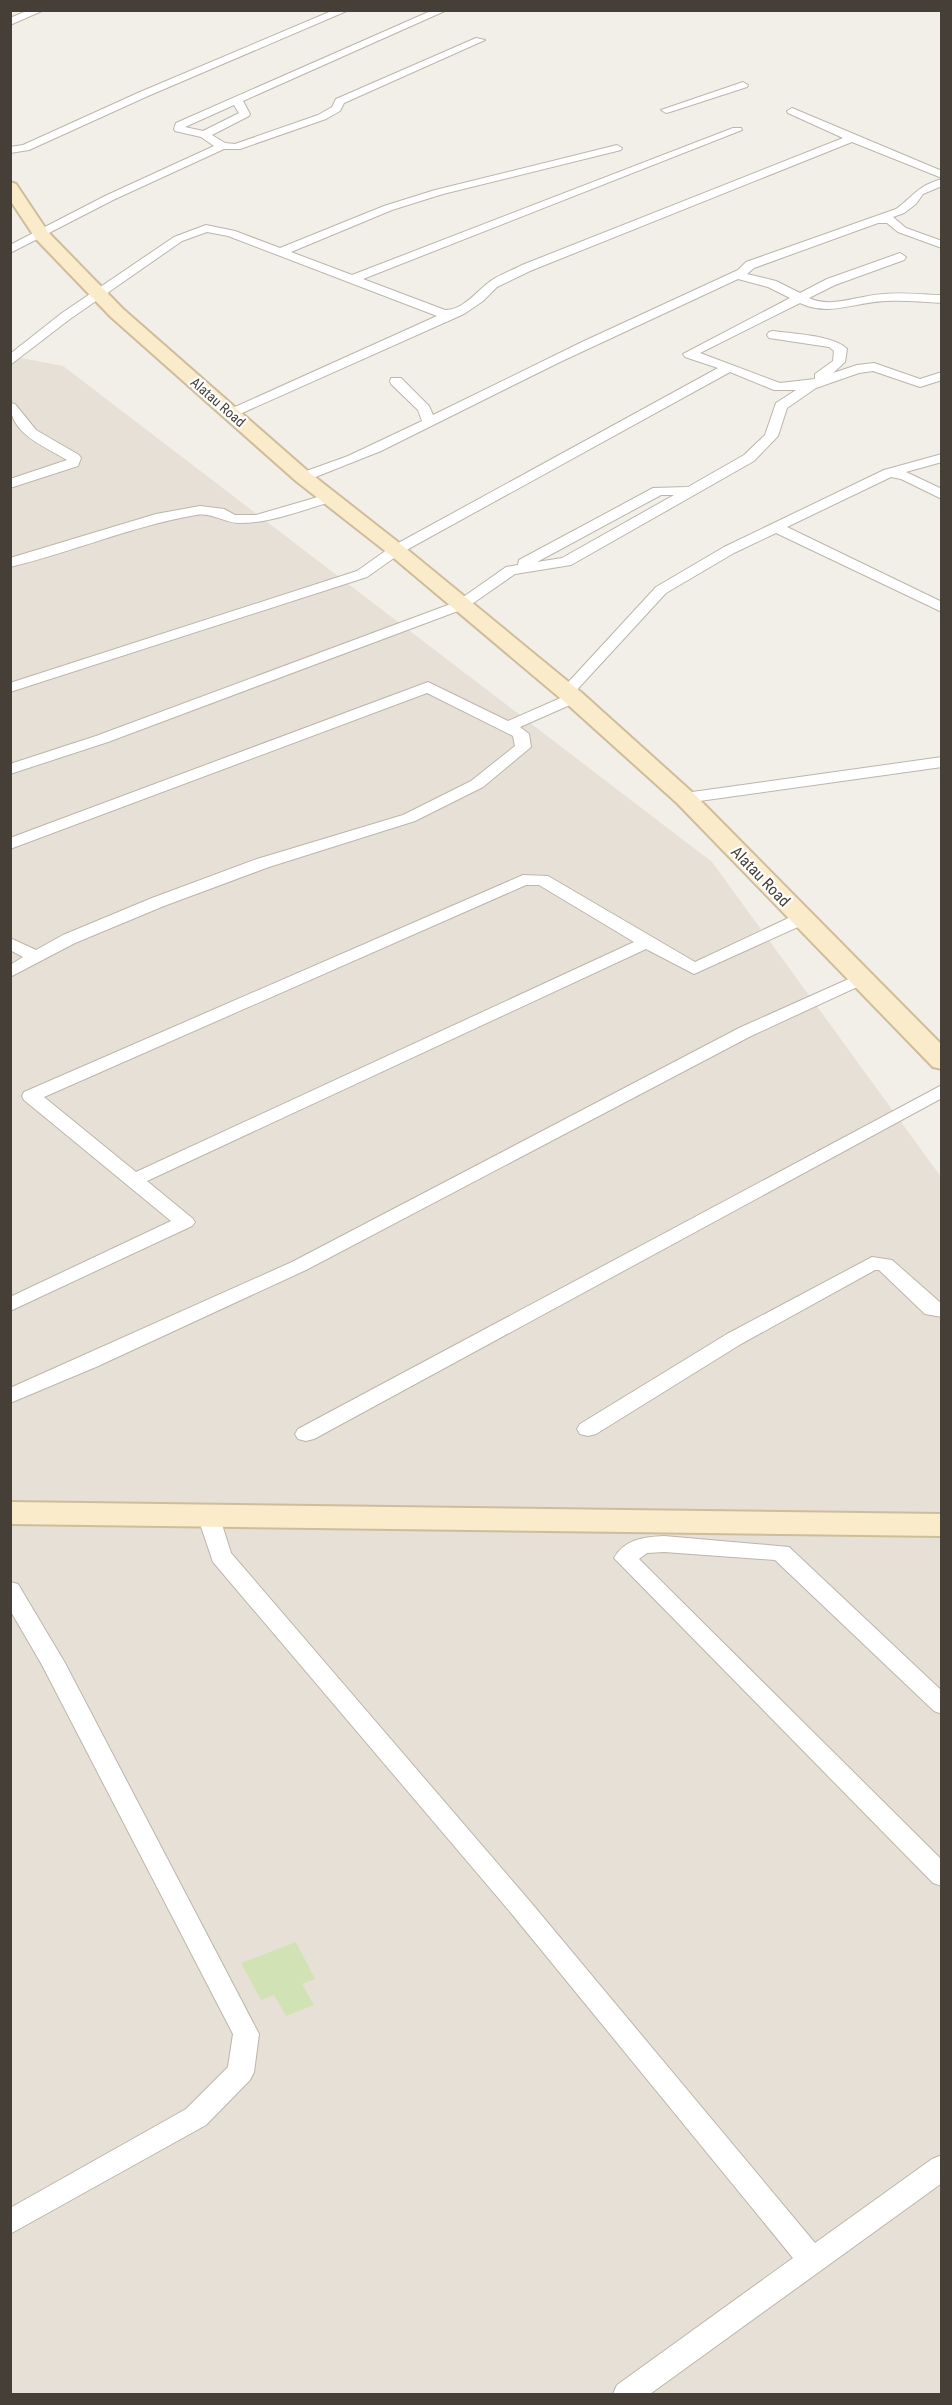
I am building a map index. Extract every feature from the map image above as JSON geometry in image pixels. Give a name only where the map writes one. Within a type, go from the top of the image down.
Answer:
[{"type":"main road","name":"Alatau Road","points":[[10,187],[42,235],[100,292],[117,313],[303,477],[396,550],[566,691],[685,798],[942,1061]]},
{"type":"main road","points":[[10,1513],[942,1525]]},
{"type":"street","points":[[10,22],[39,10]]},
{"type":"street","points":[[10,150],[25,148],[144,94],[344,10]]},
{"type":"street","points":[[222,146],[205,135],[179,129],[180,125],[442,10]]},
{"type":"street","points":[[10,250],[109,198],[222,146],[236,147],[322,117],[336,109],[340,101],[480,40]]},
{"type":"street","points":[[666,110],[743,86]]},
{"type":"street","points":[[205,135],[222,124],[245,114],[237,101]]},
{"type":"street","points":[[792,111],[942,175]]},
{"type":"street","points":[[350,279],[372,273],[737,130]]},
{"type":"street","points":[[231,414],[452,314],[479,298],[493,284],[526,268],[852,138]]},
{"type":"street","points":[[280,252],[388,208],[439,192],[617,148]]},
{"type":"street","points":[[303,477],[345,464],[608,334],[736,275],[750,265],[839,234],[872,219],[900,211],[912,202],[919,192],[942,183]]},
{"type":"street","points":[[872,219],[890,220],[902,230],[942,245]]},
{"type":"street","points":[[10,361],[100,292],[178,239],[206,228],[231,233],[443,314],[452,314]]},
{"type":"street","points":[[900,256],[831,282],[688,354],[779,387],[811,385],[857,369],[874,367],[920,383],[942,376]]},
{"type":"street","points":[[736,275],[772,284],[816,306],[830,308],[859,300],[886,297],[942,299]]},
{"type":"street","points":[[10,769],[102,739],[454,600],[658,490],[690,491],[749,458],[771,436],[781,406],[839,362],[841,349],[832,344],[773,335]]},
{"type":"street","points":[[10,688],[362,573],[396,550],[729,368]]},
{"type":"street","points":[[396,381],[424,409],[430,423]]},
{"type":"street","points":[[10,407],[31,433],[74,458],[73,463],[10,484]]},
{"type":"street","points":[[508,727],[545,709],[566,691],[661,590],[729,550],[889,473],[942,458]]},
{"type":"street","points":[[889,473],[905,476],[942,495]]},
{"type":"street","points":[[10,563],[156,518],[200,510],[219,513],[232,519],[257,519],[328,498]]},
{"type":"street","points":[[776,527],[942,608]]},
{"type":"street","points":[[10,844],[428,687],[521,734],[523,747],[477,784],[409,818],[263,863],[103,924],[69,939],[10,972]]},
{"type":"street","points":[[685,798],[942,762]]},
{"type":"street","points":[[10,1305],[184,1222],[31,1096],[523,880],[542,880],[694,969],[803,918]]},
{"type":"street","points":[[134,1180],[647,942]]},
{"type":"street","points":[[10,943],[36,957]]},
{"type":"street","points":[[10,1396],[299,1266],[745,1032],[862,978]]},
{"type":"street","points":[[306,1434],[942,1090]]},
{"type":"street","points":[[588,1429],[734,1339],[872,1263],[885,1264],[932,1309],[942,1311]]},
{"type":"street","points":[[208,1515],[221,1556],[424,1790],[629,2035],[812,2260]]},
{"type":"street","points":[[942,1705],[781,1553],[664,1544],[642,1545],[625,1558],[942,1876]]},
{"type":"street","points":[[10,1590],[53,1663],[246,2034],[241,2072],[196,2117],[10,2222]]},
{"type":"street","points":[[627,2394],[942,2167]]},
{"type":"shaded area","points":[[10,356],[63,366],[712,862],[941,1177],[941,2394],[11,2394]]},
{"type":"green space","points":[[296,1942],[315,1979],[302,1984],[314,2005],[286,2016],[274,1995],[261,2000],[241,1963]]}]
